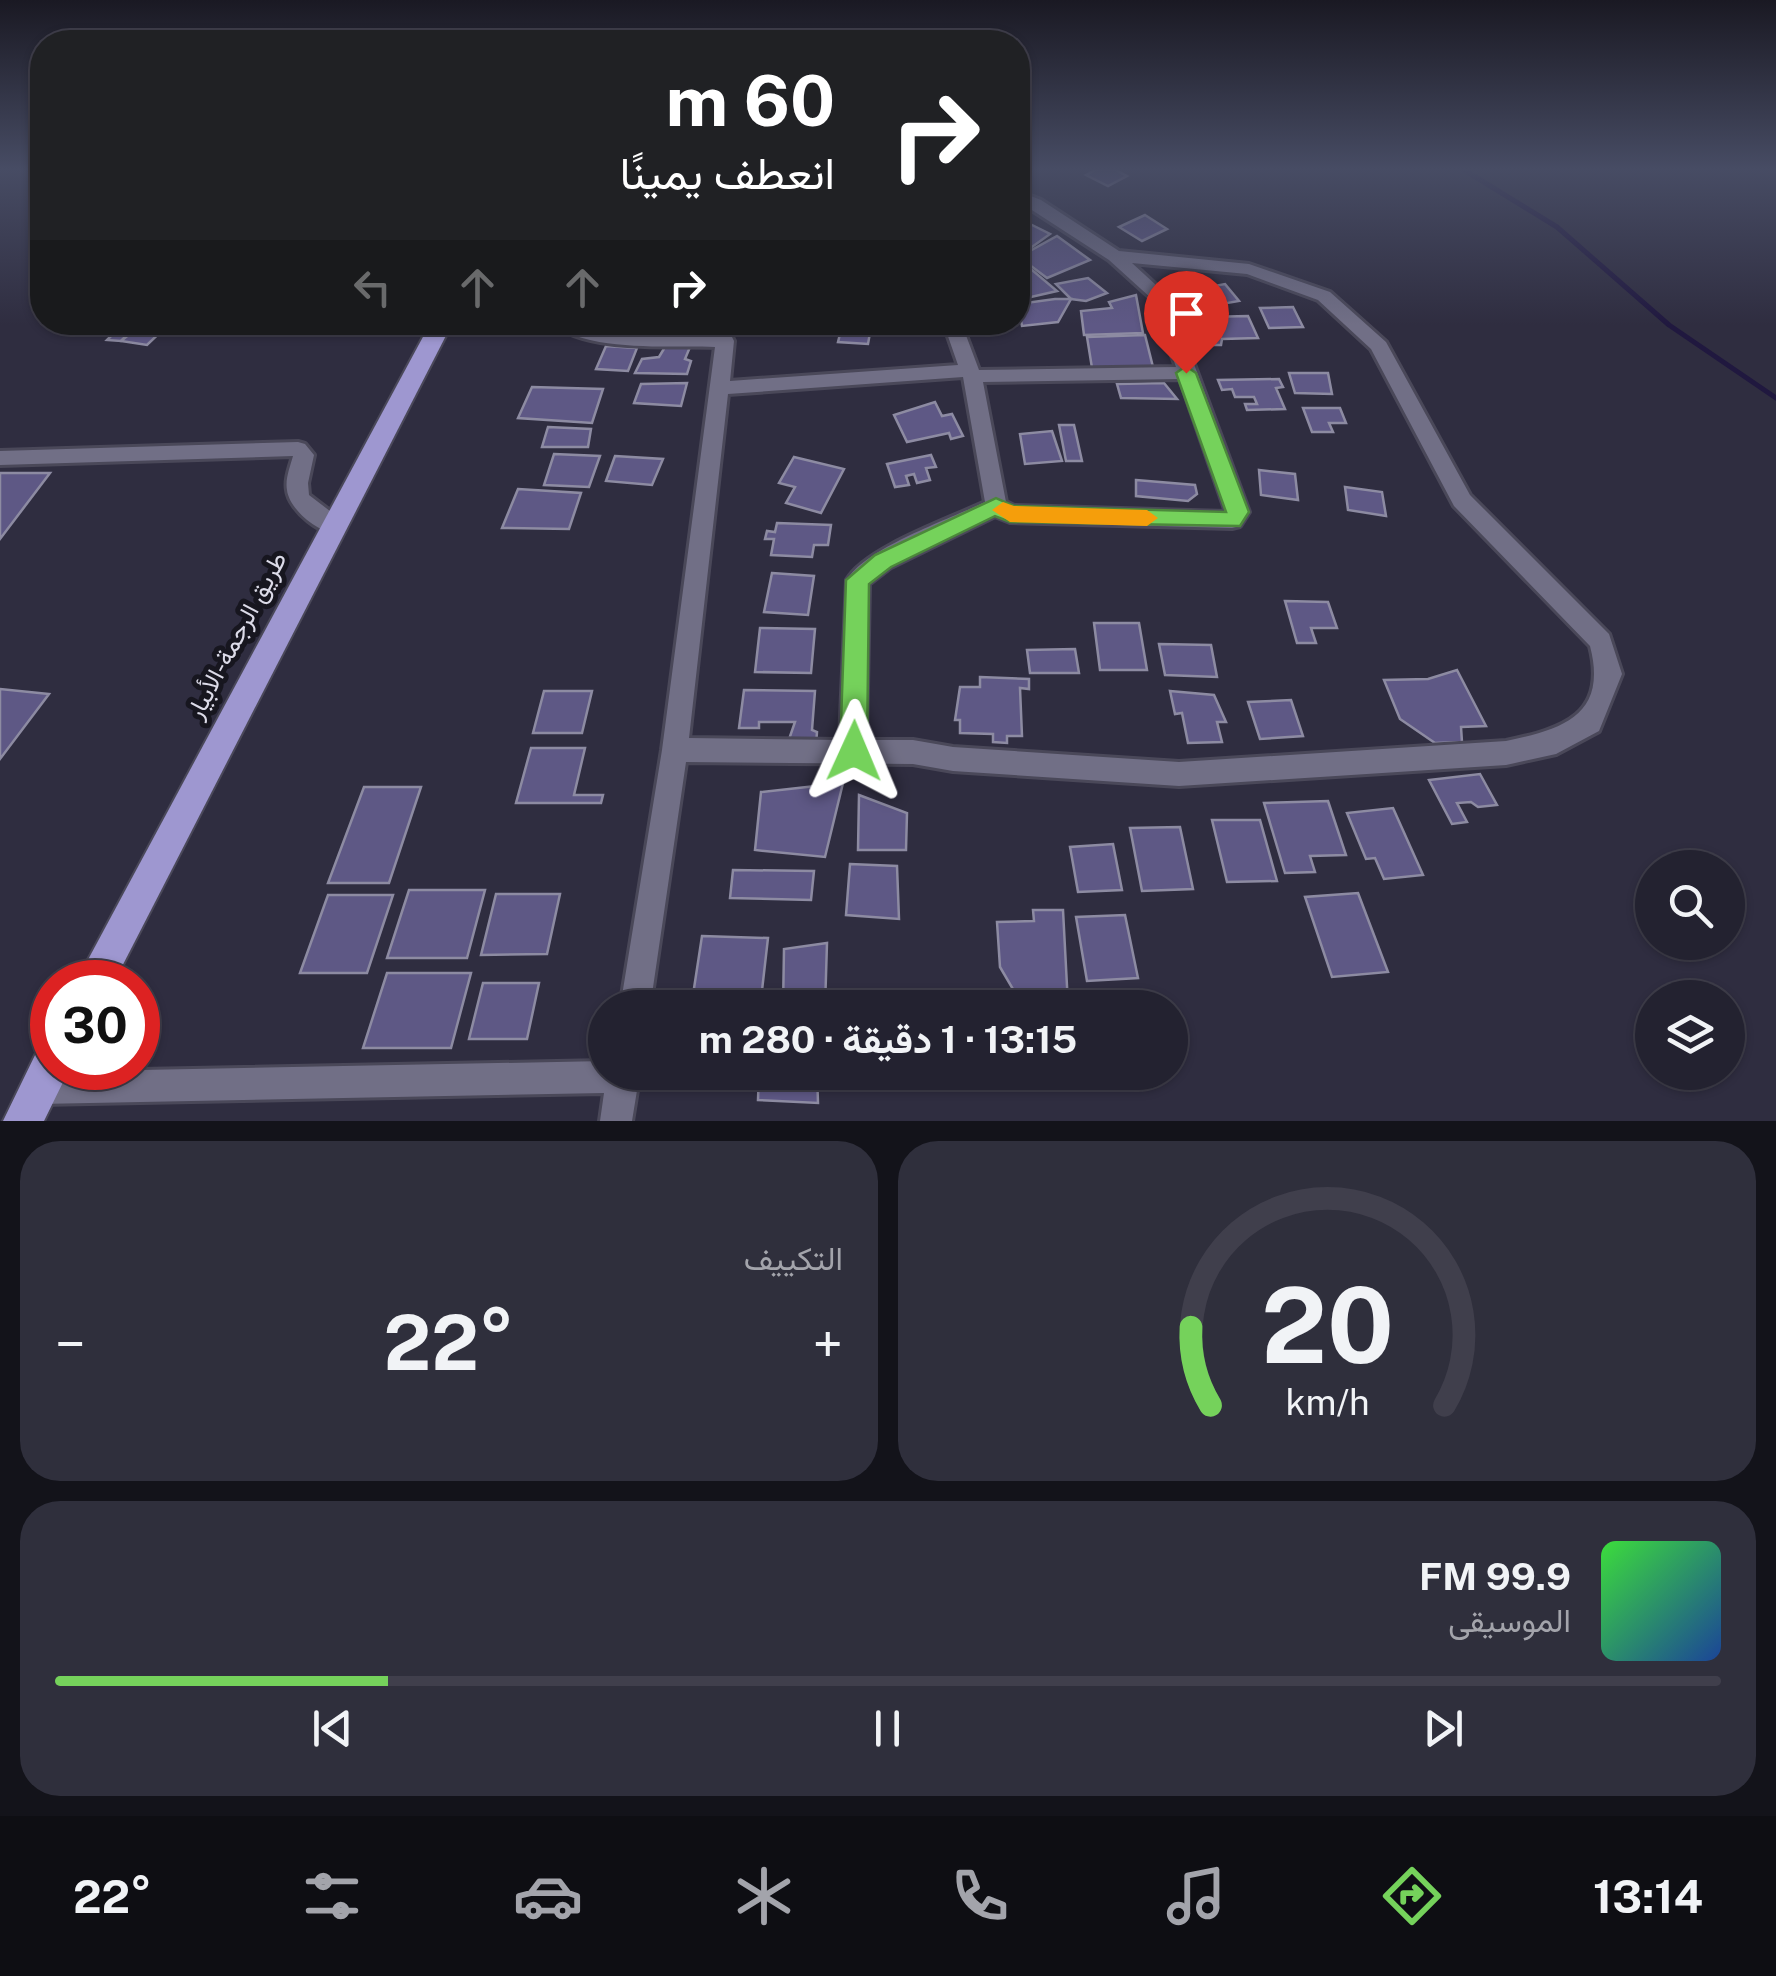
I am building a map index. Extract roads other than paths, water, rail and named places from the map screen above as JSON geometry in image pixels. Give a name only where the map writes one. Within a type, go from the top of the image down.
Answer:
[{"type":"highway","name":"طريق الرجمة-الأبيار","points":[[106,960],[435,335]]},
{"type":"street","points":[[957,335],[971,373],[996,506],[1010,514],[1232,520],[1238,512],[1160,297],[1115,256],[1061,220]]},
{"type":"street","points":[[675,750],[913,752],[953,760],[1179,774],[1506,753],[1556,742],[1590,723],[1610,674],[1601,641],[1462,500],[1379,346],[1324,296],[1274,277],[1249,269],[1115,256]]},
{"type":"street","points":[[638,990],[675,750],[725,342],[685,335]]},
{"type":"street","points":[[719,388],[971,373],[1186,373]]},
{"type":"street","points":[[0,458],[298,449],[304,456],[294,492],[335,528]]},
{"type":"street","points":[[854,751],[858,580],[883,561],[996,506]]},
{"type":"street","points":[[38,1091],[588,1076]]},
{"type":"street","points":[[616,1121],[621,1090]]},
{"type":"waterway","points":[[1546,220],[1669,325],[1776,398]]}]
